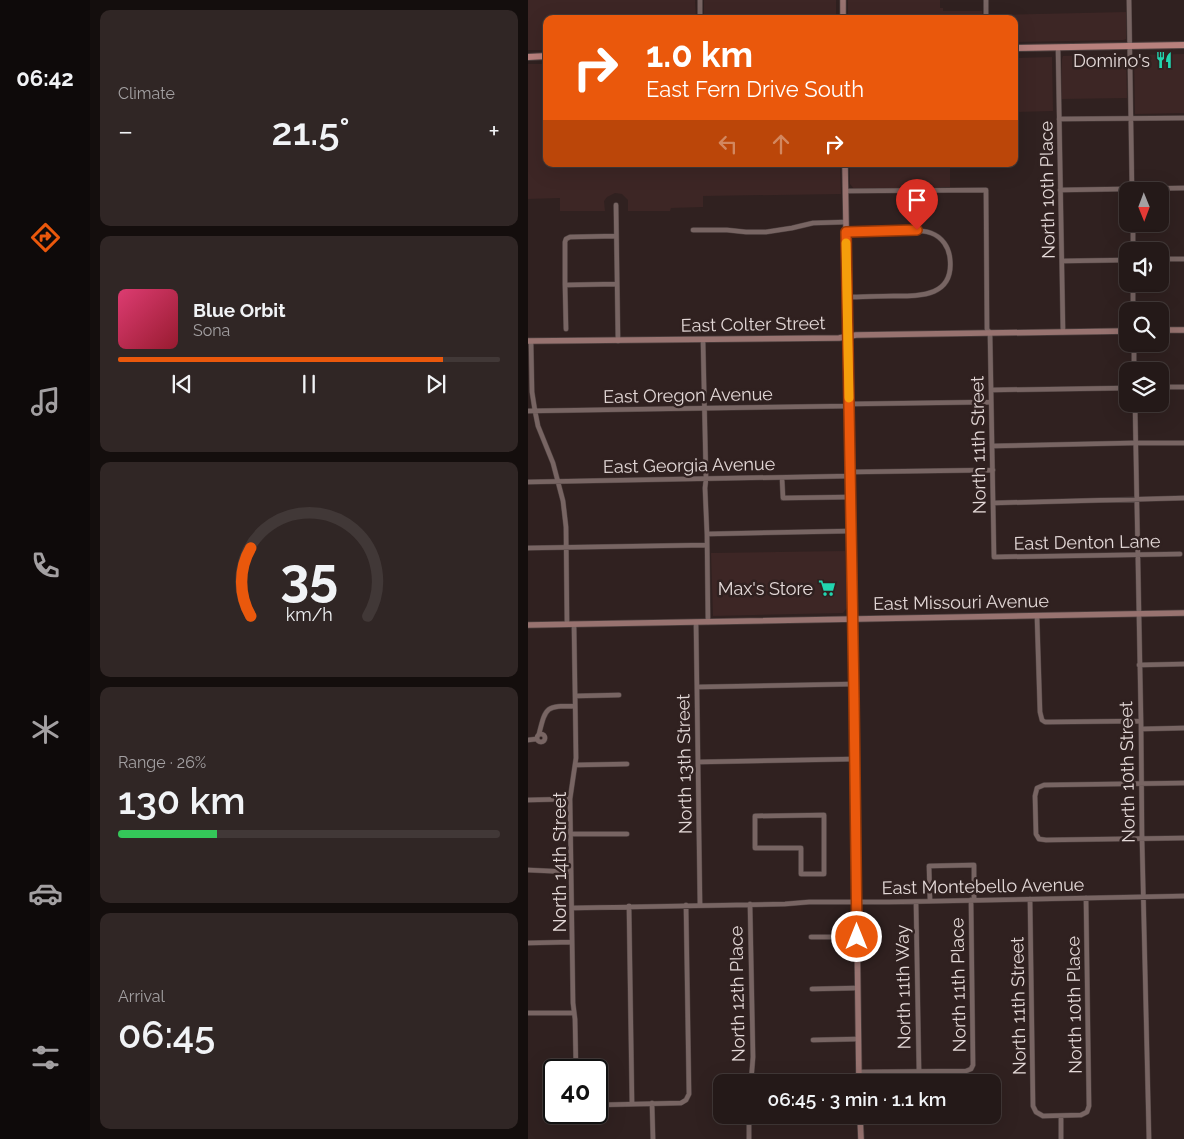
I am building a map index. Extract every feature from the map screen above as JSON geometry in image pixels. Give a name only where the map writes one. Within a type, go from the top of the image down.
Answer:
[{"type":"main road","points":[[1018,48],[1184,45]]},
{"type":"main road","points":[[528,57],[543,56]]},
{"type":"street","points":[[700,0],[700,15]]},
{"type":"street","points":[[843,0],[843,15]]},
{"type":"street","points":[[986,0],[986,15]]},
{"type":"street","points":[[1129,0],[1132,182]]},
{"type":"street","name":"North 10th Place","points":[[1058,48],[1063,332]]},
{"type":"street","points":[[1059,119],[1184,118]]},
{"type":"street","points":[[846,167],[859,1072],[919,1072]]},
{"type":"street","points":[[1169,189],[1184,188]]},
{"type":"street","name":"North 11th Street","points":[[846,192],[986,190],[987,329],[990,333],[994,557]]},
{"type":"street","points":[[1060,190],[1119,190]]},
{"type":"street","points":[[616,205],[618,341]]},
{"type":"street","points":[[693,230],[766,232],[813,223],[846,222]]},
{"type":"street","points":[[846,232],[917,230],[932,233],[943,241],[949,253],[951,266],[943,286],[926,295],[847,297]]},
{"type":"street","points":[[566,329],[566,238],[616,236]]},
{"type":"street","points":[[1169,259],[1184,259]]},
{"type":"street","points":[[1062,261],[1119,260]]},
{"type":"street","points":[[566,285],[617,284]]},
{"type":"street","points":[[1169,330],[1184,330]]},
{"type":"street","name":"East Colter Street","points":[[529,341],[839,338],[856,335],[1119,331]]},
{"type":"street","points":[[703,340],[708,622]]},
{"type":"street","name":"North 14th Street","points":[[529,341],[535,411],[538,426],[558,481],[566,527],[575,696],[575,765],[570,799],[570,834],[576,1059]]},
{"type":"street","points":[[1169,387],[1184,387]]},
{"type":"street","points":[[991,390],[1119,388]]},
{"type":"street","name":"East Oregon Avenue","points":[[528,411],[991,402]]},
{"type":"street","name":"North 10th Street","points":[[1135,412],[1149,1139]]},
{"type":"street","points":[[992,446],[1184,443]]},
{"type":"street","name":"East Georgia Avenue","points":[[528,482],[782,478],[993,470]]},
{"type":"street","points":[[782,478],[783,498],[851,497]]},
{"type":"street","points":[[993,503],[1184,498]]},
{"type":"street","points":[[707,534],[851,531]]},
{"type":"street","points":[[528,548],[707,545]]},
{"type":"street","name":"East Denton Lane","points":[[994,557],[1180,554]]},
{"type":"street","name":"East Missouri Avenue","points":[[528,625],[1184,613]]},
{"type":"street","points":[[1037,616],[1040,712],[1042,720],[1045,722],[1141,721]]},
{"type":"street","name":"North 13th Street","points":[[696,622],[700,905]]},
{"type":"street","points":[[1140,665],[1184,664]]},
{"type":"street","points":[[697,687],[854,684]]},
{"type":"street","points":[[575,696],[620,696]]},
{"type":"street","points":[[528,740],[538,737],[543,719],[549,709],[555,706],[575,706]]},
{"type":"street","points":[[1141,729],[1184,728]]},
{"type":"street","points":[[698,762],[855,759]]},
{"type":"street","points":[[575,765],[627,764]]},
{"type":"street","points":[[1184,783],[1044,785],[1037,788],[1035,796],[1036,834],[1039,839],[1184,838]]},
{"type":"street","points":[[528,800],[570,799]]},
{"type":"street","points":[[824,814],[824,874],[801,874],[801,848],[756,848],[755,816],[824,814]]},
{"type":"street","points":[[570,834],[627,834]]},
{"type":"street","name":"North 11th Place","points":[[919,1072],[966,1071],[971,1069],[973,1065],[974,866],[929,866],[930,901]]},
{"type":"street","points":[[528,870],[571,872]]},
{"type":"street","name":"East Montebello Avenue","points":[[572,908],[1184,896]]},
{"type":"street","name":"North 10th Place","points":[[1061,1116],[1081,1115],[1087,1112],[1089,1106],[1086,898]]},
{"type":"street","name":"North 11th Street","points":[[1030,899],[1033,1106],[1036,1112],[1043,1116],[1061,1116]]},
{"type":"street","name":"North 11th Way","points":[[916,902],[919,1072]]},
{"type":"street","name":"North 12th Place","points":[[750,904],[751,1074]]},
{"type":"street","points":[[629,906],[632,1104]]},
{"type":"street","points":[[608,1105],[681,1103],[686,1100],[688,1094],[686,906]]},
{"type":"street","points":[[811,937],[857,937]]},
{"type":"street","points":[[528,942],[572,942]]},
{"type":"street","points":[[812,989],[858,988]]},
{"type":"street","points":[[528,1013],[574,1013]]},
{"type":"street","points":[[813,1040],[858,1039]]},
{"type":"street","points":[[652,1103],[653,1139]]},
{"type":"street","points":[[1061,1116],[1061,1139]]},
{"type":"street","points":[[749,1124],[750,1139]]},
{"type":"street","points":[[860,1124],[861,1139]]},
{"type":"shaded area","points":[[528,0],[695,0],[696,15],[543,15],[543,50],[528,50]]},
{"type":"shaded area","points":[[704,0],[836,0],[836,15],[704,15]]},
{"type":"shaded area","points":[[848,0],[940,0],[940,8],[943,8],[943,11],[982,11],[982,15],[848,15]]},
{"type":"shaded area","points":[[1126,12],[1126,39],[1018,42],[1018,15],[990,15]]},
{"type":"shaded area","points":[[1122,54],[1126,57],[1127,98],[1061,99],[1063,56]]},
{"type":"shaded area","points":[[1184,54],[1184,113],[1135,114],[1134,55]]},
{"type":"shaded area","points":[[1052,57],[1053,111],[1018,112],[1018,58]]},
{"type":"shaded area","points":[[528,64],[543,64],[543,167],[840,167],[841,194],[703,196],[703,207],[671,208],[670,211],[628,211],[628,200],[622,194],[615,193],[604,201],[605,211],[560,211],[560,198],[528,199]]},
{"type":"shaded area","points":[[850,167],[950,167],[950,187],[854,189],[850,184]]},
{"type":"shaded area","points":[[845,551],[847,608],[843,613],[713,616],[711,553]]},
{"type":"slow traffic","points":[[846,243],[849,398]]},
{"type":"place","name":"Domino's","points":[[1164,60]]},
{"type":"place","name":"Max's Store","points":[[827,588]]},
{"type":"route","points":[[857,937],[846,232],[917,230]]}]
